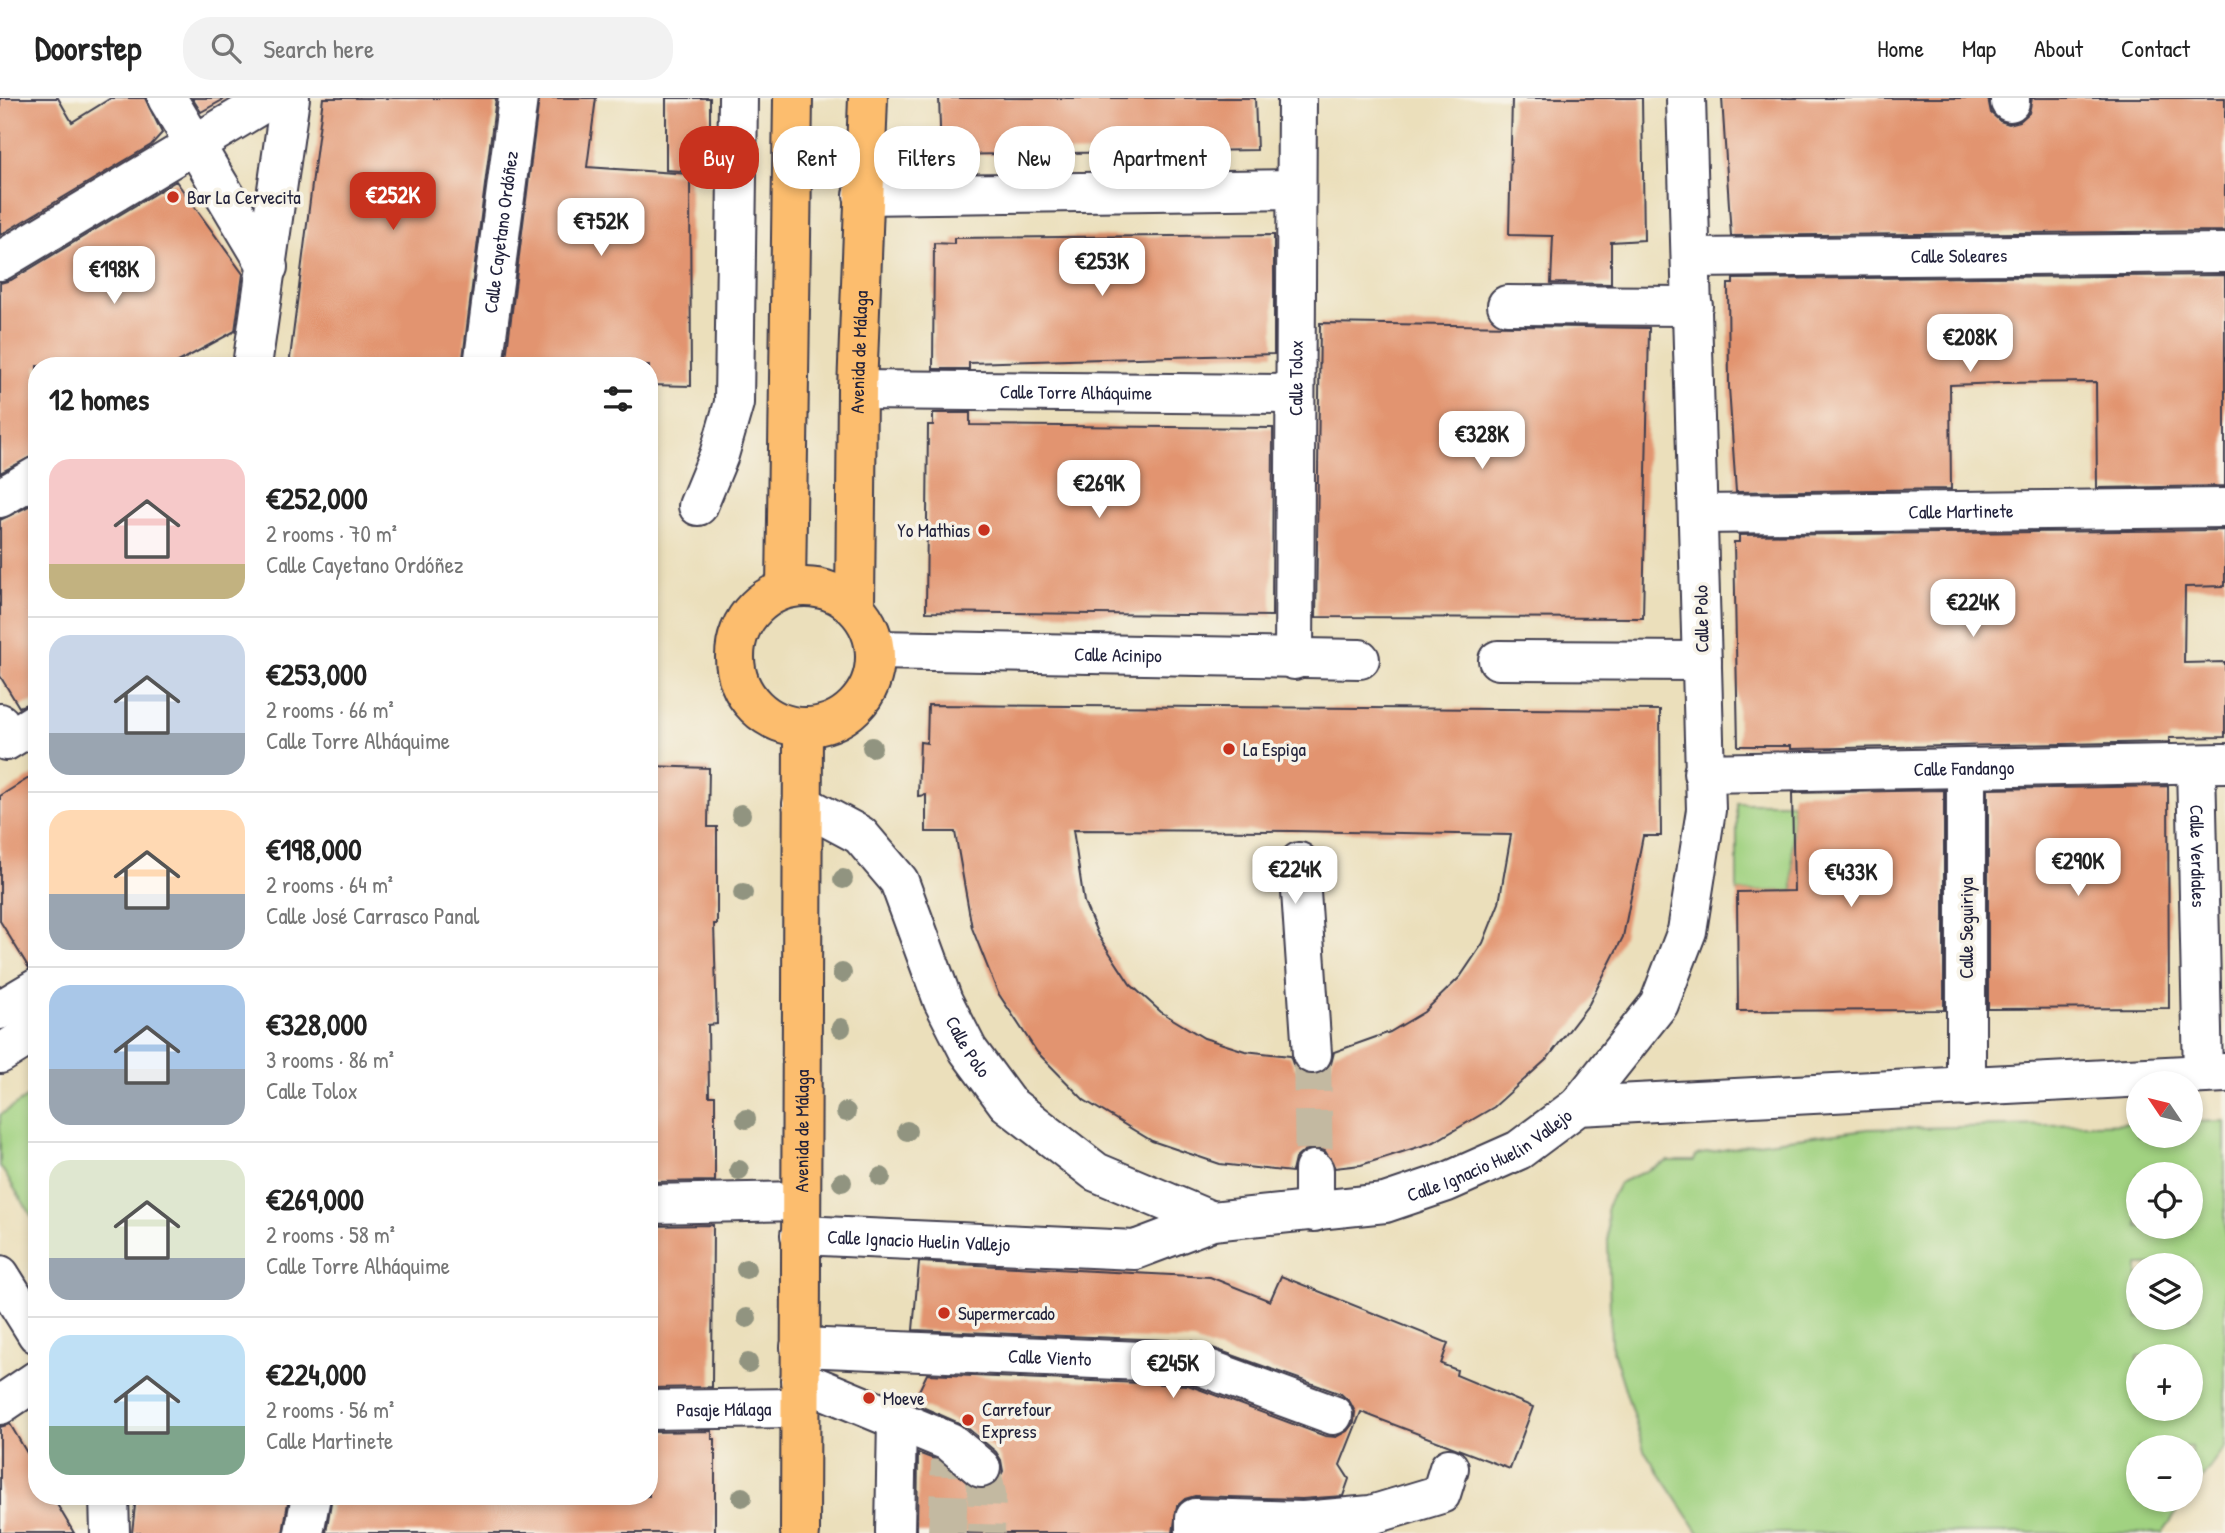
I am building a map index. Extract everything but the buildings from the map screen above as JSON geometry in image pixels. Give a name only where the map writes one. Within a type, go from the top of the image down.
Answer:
[{"type":"main road","points":[[786,588],[793,98]]},
{"type":"main road","name":"Avenida de Málaga","points":[[855,606],[858,390],[867,98]]},
{"type":"main road","points":[[810,586],[835,592],[855,606],[869,625],[876,649],[874,671],[867,691],[854,709],[835,721],[803,728],[786,726],[759,711],[740,687],[734,657],[741,627],[759,603],[786,588],[810,586]]},
{"type":"main road","name":"Avenida de Málaga","points":[[800,1533],[803,728]]},
{"type":"street","points":[[167,98],[268,267]]},
{"type":"street","points":[[0,261],[272,98]]},
{"type":"street","points":[[253,356],[268,267],[290,98]]},
{"type":"street","name":"Calle Cayetano Ordóñez","points":[[484,357],[518,98]]},
{"type":"street","points":[[698,506],[719,455],[734,403],[738,98]]},
{"type":"street","name":"Calle Tolox","points":[[1294,660],[1293,394],[1297,304],[1297,98]]},
{"type":"street","name":"Calle Polo","points":[[1578,1107],[1659,1004],[1687,930],[1706,810],[1686,98]]},
{"type":"street","points":[[863,195],[1295,189]]},
{"type":"street","name":"Calle Soleares","points":[[1691,258],[2225,253]]},
{"type":"street","points":[[1507,305],[1693,306]]},
{"type":"street","name":"Calle Torre Alháquime","points":[[858,390],[1293,394]]},
{"type":"street","points":[[0,498],[28,481]]},
{"type":"street","name":"Calle Martinete","points":[[1699,514],[2225,508]]},
{"type":"street","name":"Calle Acinipo","points":[[876,649],[1294,660],[1360,659]]},
{"type":"street","points":[[1498,660],[1702,661]]},
{"type":"street","name":"Calle Fandango","points":[[1703,772],[1966,770],[2210,764]]},
{"type":"street","name":"Calle Verdiales","points":[[2210,764],[2214,1073]]},
{"type":"street","name":"Calle Seguiriya","points":[[1966,770],[1966,1087]]},
{"type":"street","name":"Calle Polo","points":[[802,804],[860,835],[900,881],[943,1001],[968,1050],[1007,1103],[1096,1172],[1212,1221]]},
{"type":"street","points":[[1299,862],[1312,1054]]},
{"type":"street","points":[[0,1010],[28,993]]},
{"type":"street","points":[[0,1054],[28,1037]]},
{"type":"street","name":"Calle Ignacio Huelin Vallejo","points":[[658,1205],[1135,1250],[1212,1221],[1385,1203],[1447,1182],[1519,1150],[1578,1107],[2214,1073]]},
{"type":"street","points":[[1314,1170],[1314,1212]]},
{"type":"street","points":[[0,1275],[28,1320]]},
{"type":"street","name":"Calle Viento","points":[[800,1378],[1192,1363],[1333,1415]]},
{"type":"street","points":[[800,1378],[897,1418],[960,1457]]},
{"type":"street","name":"Pasaje Málaga","points":[[658,1408],[800,1378]]},
{"type":"street","points":[[0,1405],[28,1386]]},
{"type":"street","points":[[895,1533],[897,1418]]},
{"type":"street","points":[[1195,1533],[1195,1518],[1371,1524],[1441,1494],[1449,1468]]},
{"type":"street","points":[[109,1505],[110,1533]]},
{"type":"street","points":[[304,1533],[309,1505]]},
{"type":"green space","points":[[1737,803],[1792,803],[1793,891],[1737,892]]},
{"type":"green space","points":[[28,1097],[28,1210],[0,1166],[0,1115]]},
{"type":"green space","points":[[2225,1121],[2225,1447],[2203,1477],[2203,1435],[2126,1435],[2126,1512],[2177,1512],[2162,1533],[1699,1533],[1644,1450],[1611,1344],[1607,1207],[1619,1183],[1668,1161],[1694,1161],[1696,1155],[1758,1143],[1868,1129],[2126,1123],[2126,1148],[2203,1148],[2203,1122]]},
{"type":"tunnel","points":[[1312,1054],[1314,1170]]},
{"type":"tunnel","points":[[947,1533],[950,1460]]},
{"type":"tunnel","points":[[981,1468],[987,1494],[986,1533]]},
{"type":"place","name":"Bar La Cervecita","points":[[173,197]]},
{"type":"place","name":"Yo Mathias","points":[[984,530]]},
{"type":"place","name":"La Espiga","points":[[1229,749]]},
{"type":"place","name":"Supermercado","points":[[944,1313]]},
{"type":"place","name":"Moeve","points":[[869,1398]]},
{"type":"place","name":"Carrefour Express","points":[[968,1420]]}]
